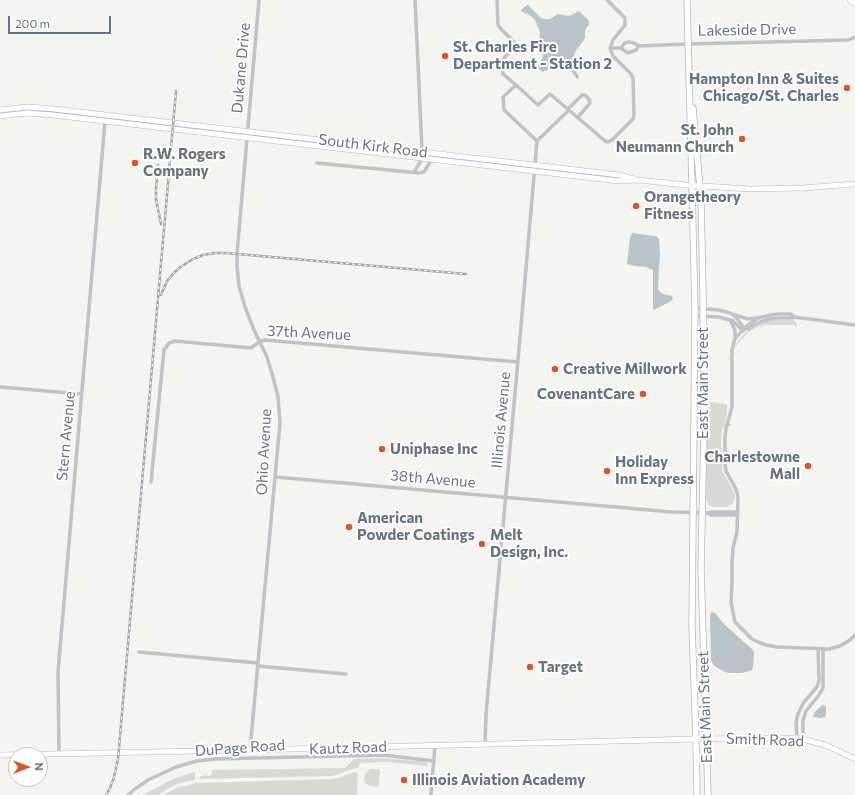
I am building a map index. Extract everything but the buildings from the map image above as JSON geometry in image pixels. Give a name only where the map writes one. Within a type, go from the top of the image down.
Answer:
[{"type":"main road","name":"East Main Street","points":[[687,0],[695,308],[692,626],[697,795]]},
{"type":"main road","points":[[850,0],[855,4]]},
{"type":"main road","name":"East Main Street","points":[[688,44],[700,186],[704,427],[701,569],[708,795]]},
{"type":"main road","name":"South Kirk Road","points":[[0,110],[17,107],[36,107],[619,174],[639,180]]},
{"type":"main road","name":"South Kirk Road","points":[[0,116],[36,114],[105,121],[619,181],[639,180],[692,186],[751,188],[802,188],[855,184]]},
{"type":"main road","name":"Smith Road","points":[[696,739],[797,738],[828,746],[855,759]]},
{"type":"main road","name":"Kautz Road","points":[[0,755],[696,739]]},
{"type":"street","name":"Dukane Drive","points":[[247,138],[259,0]]},
{"type":"street","points":[[414,172],[422,159],[415,0]]},
{"type":"street","points":[[497,0],[498,25],[516,44],[504,56],[502,62],[503,74],[538,105],[550,94],[608,142],[612,140],[633,119],[634,115],[633,78],[631,74],[613,56],[610,48],[613,40],[625,25],[625,18],[607,0]]},
{"type":"street","name":"Lakeside Drive","points":[[621,48],[624,44],[629,42],[639,46],[848,40],[855,38]]},
{"type":"street","name":"Lakeside Drive","points":[[610,48],[621,48],[628,53],[636,50],[639,46]]},
{"type":"street","points":[[516,85],[503,97],[504,110],[537,141],[582,95],[585,95],[590,102],[578,117]]},
{"type":"street","name":"Stern Avenue","points":[[59,753],[58,672],[105,121]]},
{"type":"street","name":"Ohio Avenue","points":[[247,138],[237,266],[245,307],[270,367],[279,404],[279,434],[250,750]]},
{"type":"street","name":"Illinois Avenue","points":[[485,744],[486,714],[537,141]]},
{"type":"street","points":[[318,163],[419,173],[424,172],[430,162],[434,160]]},
{"type":"street","points":[[695,308],[719,310],[748,320],[778,314],[791,314],[794,317]]},
{"type":"street","points":[[734,315],[744,330]]},
{"type":"street","points":[[695,316],[719,317],[732,320],[744,330]]},
{"type":"street","points":[[744,330],[770,319],[794,317],[855,325]]},
{"type":"street","points":[[735,339],[747,326],[758,318]]},
{"type":"street","points":[[730,320],[736,330],[732,353],[732,407],[725,437],[725,464],[726,471],[736,489],[738,497],[737,532],[732,557],[731,602],[734,622],[752,639],[762,644],[777,647],[829,649],[840,646],[855,635]]},
{"type":"street","name":"37th Avenue","points":[[151,482],[164,350],[169,343],[175,341],[251,348],[259,342],[266,340],[518,362]]},
{"type":"street","points":[[0,387],[81,394]]},
{"type":"street","name":"38th Avenue","points":[[275,477],[672,512],[702,513],[711,515],[738,514]]},
{"type":"street","points":[[797,738],[796,722],[798,714],[804,702],[817,687],[819,680],[821,649]]},
{"type":"street","points":[[803,739],[803,720],[806,711],[823,688],[821,649]]},
{"type":"street","points":[[139,652],[346,674]]},
{"type":"street","points":[[431,795],[435,745]]},
{"type":"street","name":"DuPage Road","points":[[128,795],[148,780],[176,767],[197,761],[215,759],[383,755],[434,761]]},
{"type":"shaded area","points":[[527,5],[544,19],[550,19],[558,14],[569,16],[579,11],[589,21],[589,24],[585,30],[585,38],[574,55],[573,68],[579,76],[578,79],[572,72],[560,67],[554,66],[543,72],[537,68],[543,56],[539,42],[540,32],[535,20],[531,16],[521,11]]},
{"type":"shaded area","points":[[632,233],[656,236],[659,239],[660,255],[658,290],[663,294],[672,296],[673,298],[671,301],[654,310],[653,270],[646,267],[627,264]]},
{"type":"shaded area","points":[[774,320],[793,320],[796,322],[797,327],[795,327],[795,325],[762,325],[762,328],[760,326],[755,328],[739,342],[729,358],[731,361],[728,359],[736,344],[745,333],[764,322]]},
{"type":"shaded area","points":[[708,402],[727,404],[725,422],[728,425],[730,423],[732,425],[724,426],[722,429],[721,444],[722,471],[732,488],[735,497],[732,504],[727,507],[713,507],[709,505],[706,500]]},
{"type":"shaded area","points":[[713,612],[753,650],[752,670],[742,673],[729,673],[714,666],[711,660],[710,616]]},
{"type":"shaded area","points":[[823,705],[826,706],[825,717],[813,717],[814,713]]},
{"type":"shaded area","points":[[382,758],[427,762],[427,766],[387,762],[360,763],[358,768],[333,776],[200,779],[200,777],[204,775],[210,776],[212,774],[212,770],[345,768],[354,759]]},
{"type":"shaded area","points":[[370,769],[380,770],[378,787],[370,786],[365,783],[365,774]]},
{"type":"shaded area","points":[[195,772],[195,780],[180,783],[158,795],[142,795],[173,779]]},
{"type":"shaded area","points":[[354,772],[358,774],[357,795],[163,795],[177,788],[196,783],[332,779]]},
{"type":"railway","points":[[106,795],[114,777],[118,759],[176,91]]},
{"type":"railway","points":[[158,165],[156,199],[161,224]]},
{"type":"railway","points":[[161,295],[167,281],[179,268],[193,259],[203,255],[215,253],[466,274]]},
{"type":"place","name":"St. Charles Fire Department - Station 2","points":[[445,56]]},
{"type":"place","name":"Hampton Inn & Suites Chicago/St. Charles","points":[[847,88]]},
{"type":"place","name":"St. John Neumann Church","points":[[742,139]]},
{"type":"place","name":"R.W. Rogers Company","points":[[135,163]]},
{"type":"place","name":"Orangetheory Fitness","points":[[636,206]]},
{"type":"place","name":"Creative Millwork","points":[[555,369]]},
{"type":"place","name":"CovenantCare","points":[[643,394]]},
{"type":"place","name":"Uniphase Inc","points":[[382,449]]},
{"type":"place","name":"Charlestowne Mall","points":[[808,466]]},
{"type":"place","name":"Holiday Inn Express","points":[[607,471]]},
{"type":"place","name":"American Powder Coatings","points":[[349,527]]},
{"type":"place","name":"Melt Design, Inc.","points":[[482,544]]},
{"type":"place","name":"Target","points":[[530,667]]},
{"type":"place","name":"Illinois Aviation Academy","points":[[404,780]]}]
